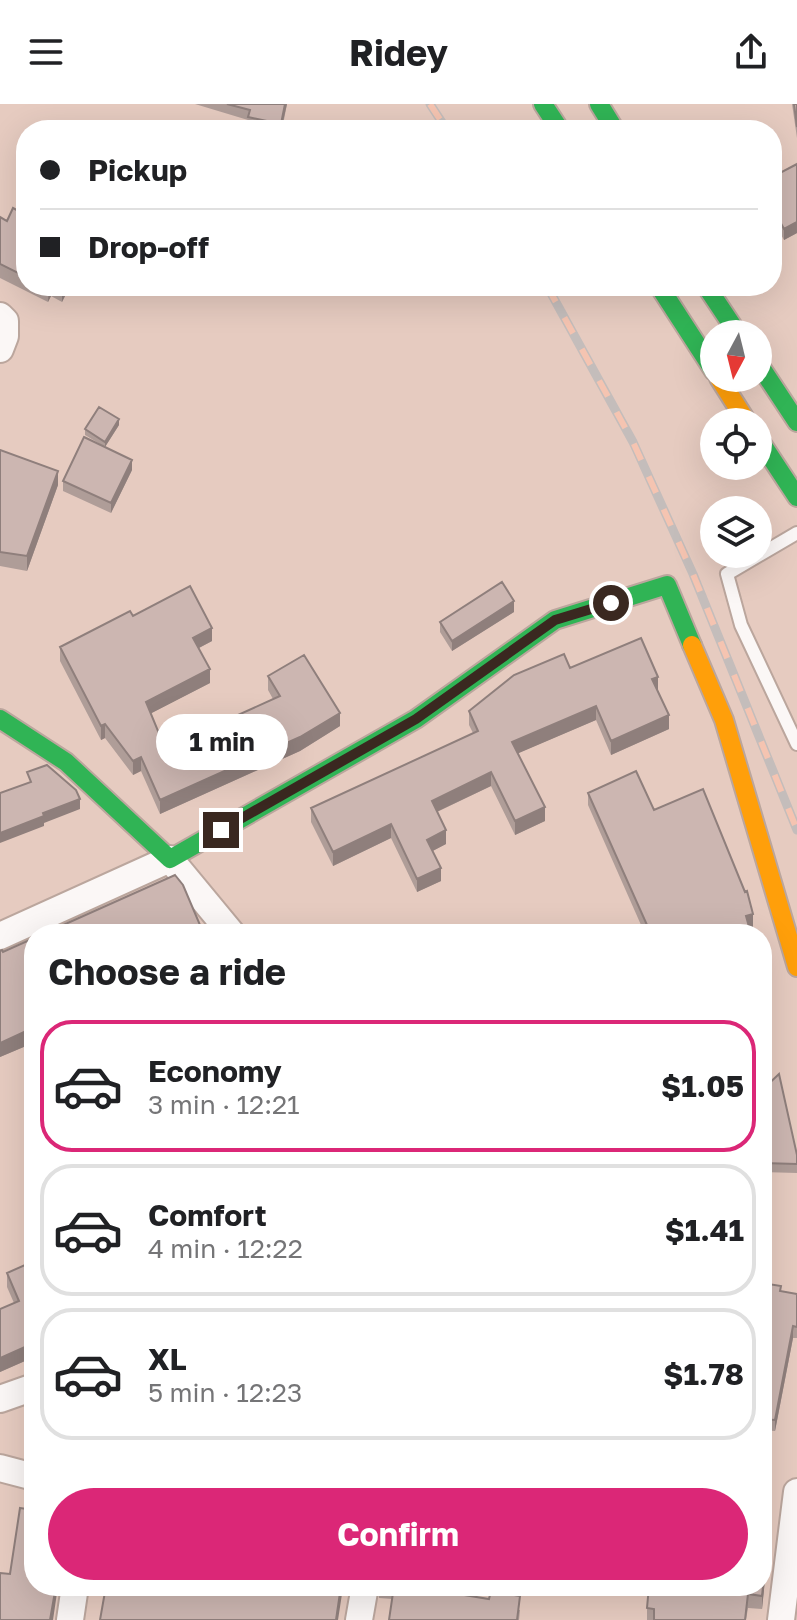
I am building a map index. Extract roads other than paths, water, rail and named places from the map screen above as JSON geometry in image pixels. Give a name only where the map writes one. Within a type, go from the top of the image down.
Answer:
[{"type":"main road","points":[[665,296],[700,349]]},
{"type":"main road","points":[[713,296],[729,320]]},
{"type":"main road","points":[[772,384],[797,422]]},
{"type":"main road","points":[[772,459],[797,497]]},
{"type":"main road","points":[[0,719],[66,762],[170,859],[416,719],[555,620],[667,585],[724,720],[797,967]]},
{"type":"street","points":[[0,316],[5,321],[5,336],[0,349]]},
{"type":"street","points":[[26,924],[170,859],[224,924]]},
{"type":"street","points":[[0,936],[24,925]]},
{"type":"street","points":[[0,1399],[24,1391]]},
{"type":"street","points":[[0,1468],[24,1474]]},
{"type":"street","points":[[781,1620],[797,1492]]},
{"type":"street","points":[[70,1620],[74,1596]]},
{"type":"street","points":[[359,1620],[363,1596]]},
{"type":"lane","points":[[797,533],[727,574],[741,625],[797,744]]},
{"type":"railway","points":[[430,104],[440,120]]},
{"type":"railway","points":[[553,296],[633,442],[693,574],[797,830]]}]
